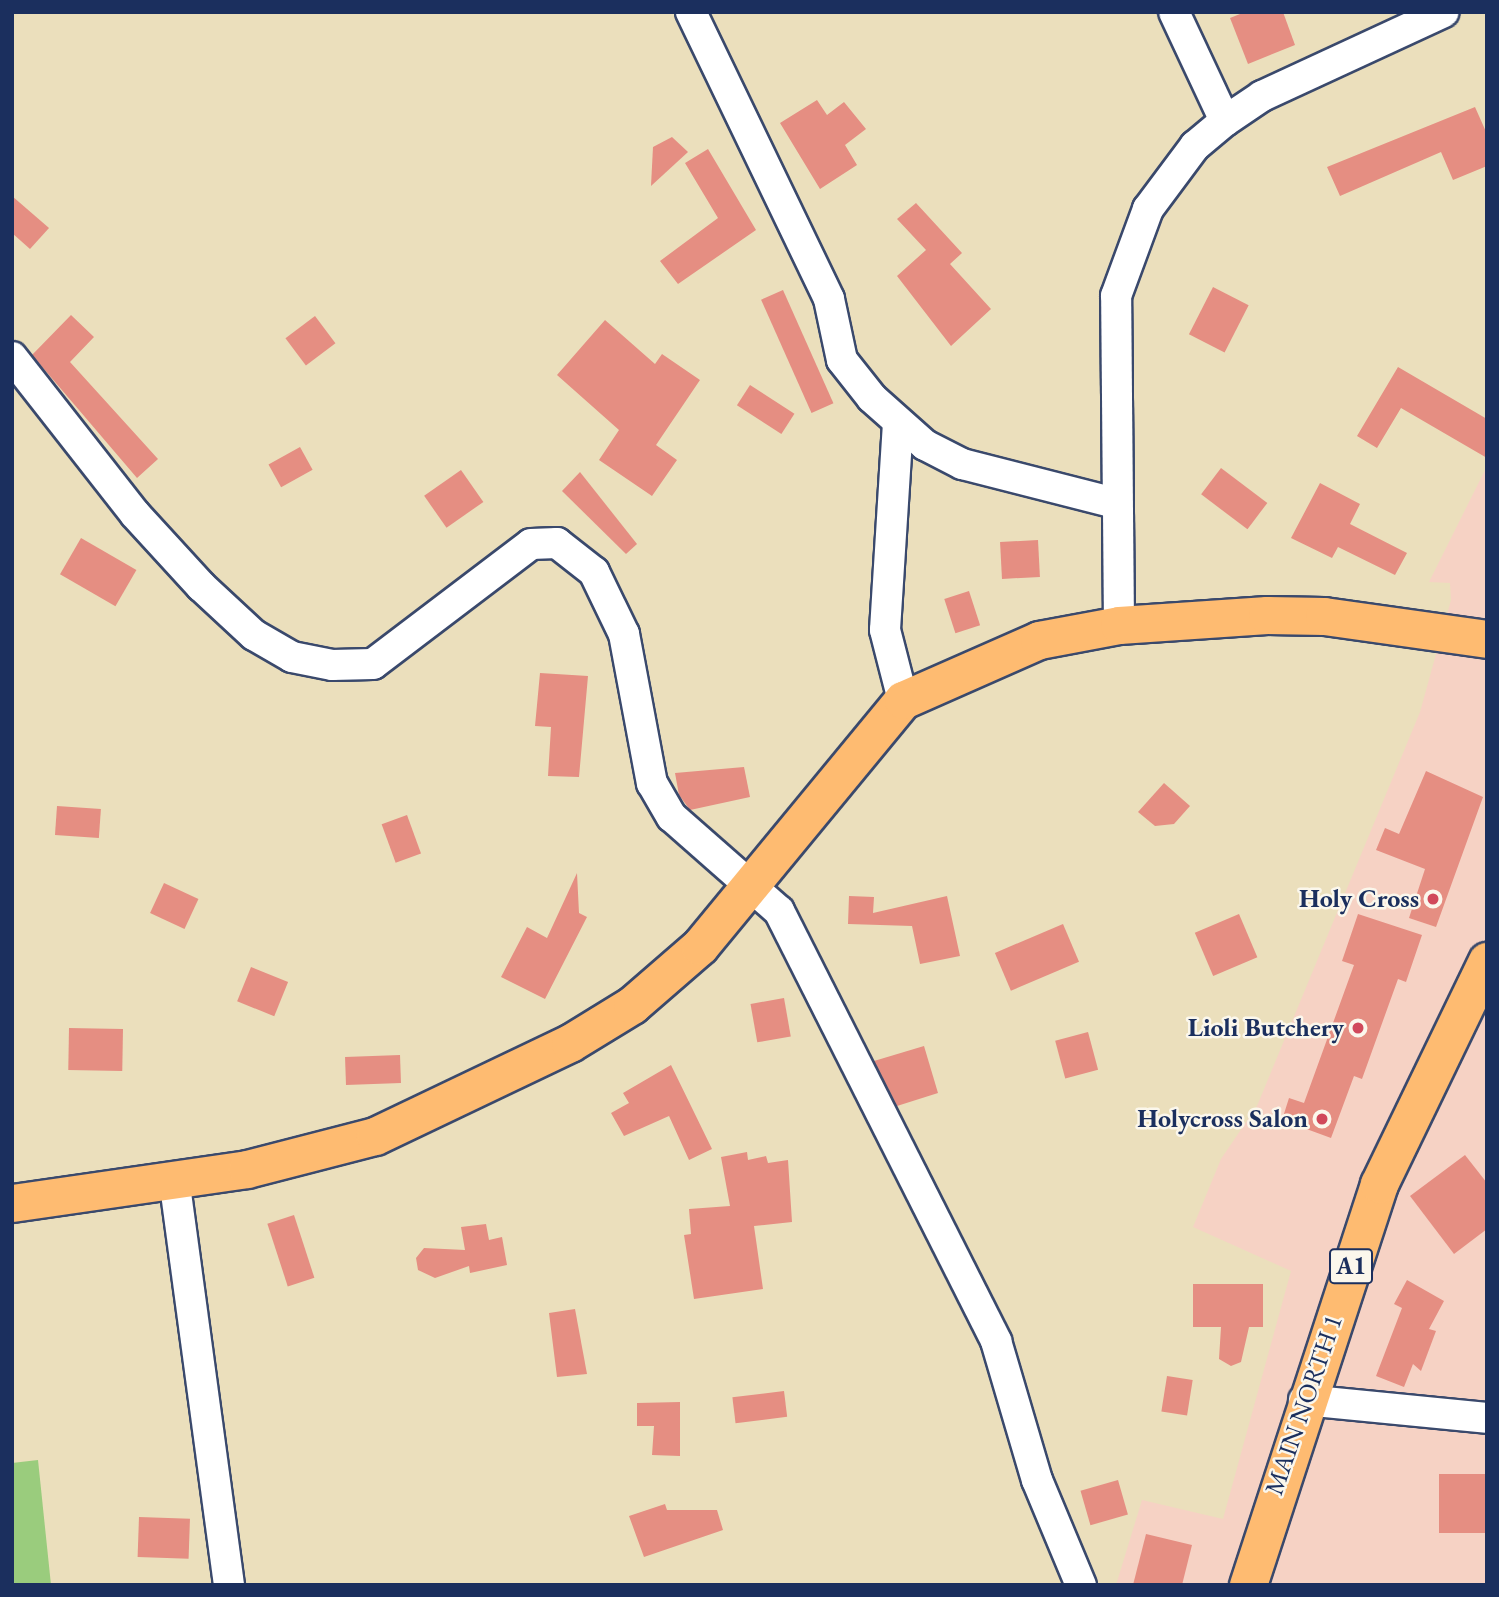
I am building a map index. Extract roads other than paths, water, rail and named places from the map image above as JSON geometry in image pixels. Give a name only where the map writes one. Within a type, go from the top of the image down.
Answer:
[{"type":"main road","points":[[12,1203],[247,1169],[376,1136],[462,1098],[632,1005],[700,946],[750,888],[842,765],[902,700],[1039,640],[1119,625],[1324,616],[1487,639]]},
{"type":"main road","name":"MAIN NORTH 1","points":[[1248,1585],[1304,1399],[1379,1184],[1487,961]]},
{"type":"street","points":[[691,12],[829,299],[842,360],[898,424],[962,464],[1115,503]]},
{"type":"street","points":[[1174,12],[1225,121]]},
{"type":"street","points":[[1119,625],[1115,503],[1116,296],[1147,209],[1195,146],[1262,96],[1444,12]]},
{"type":"street","points":[[12,358],[135,514],[201,586],[254,635],[292,657],[331,665],[373,664],[531,544],[557,543],[594,572],[624,634],[652,783],[672,817],[779,911],[996,1341],[1037,1480],[1081,1585]]},
{"type":"street","points":[[898,424],[885,631],[902,700]]},
{"type":"street","points":[[174,1178],[229,1585]]},
{"type":"street","points":[[1304,1399],[1487,1418]]},
{"type":"place","name":"Holy Cross","points":[[1433,899]]},
{"type":"place","name":"Lioli Butchery","points":[[1358,1028]]},
{"type":"place","name":"Holycross Salon","points":[[1322,1119]]}]
